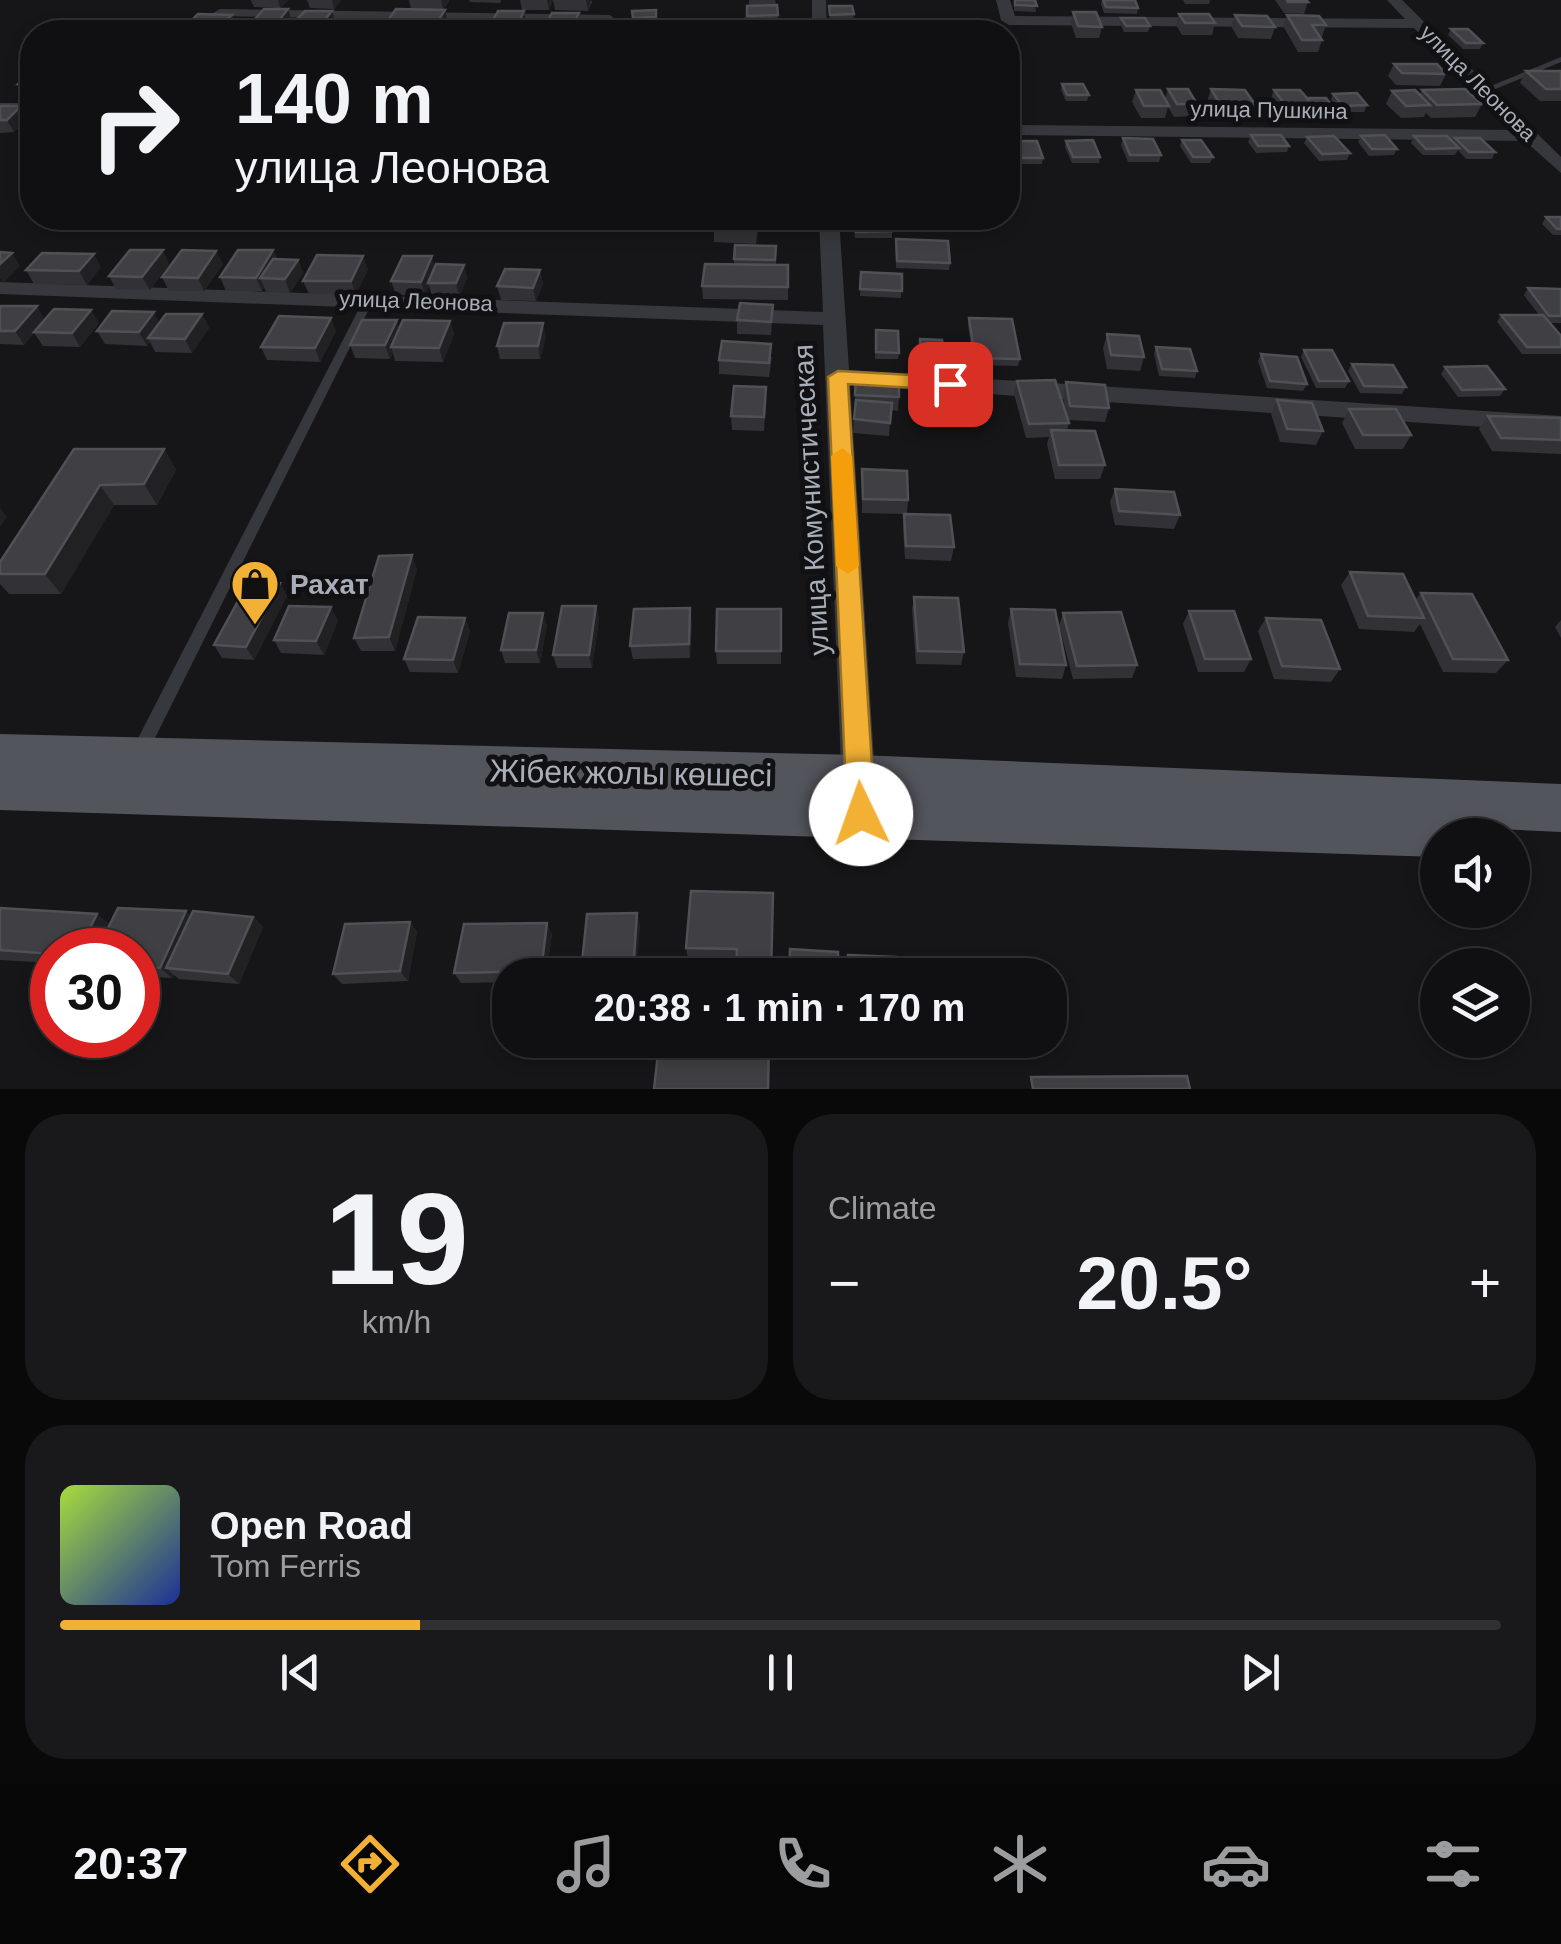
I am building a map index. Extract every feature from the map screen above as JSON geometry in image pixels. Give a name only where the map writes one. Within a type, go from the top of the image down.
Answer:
[{"type":"main road","name":"Жібек жолы көшесі","points":[[0,756],[860,796],[1561,836]]},
{"type":"main road","name":"Жібек жолы көшесі","points":[[0,787],[1561,808]]},
{"type":"street","points":[[1166,0],[1175,22]]},
{"type":"street","points":[[1264,0],[1279,22]]},
{"type":"street","name":"улица Леонова","points":[[1394,0],[1545,145],[1561,167]]},
{"type":"street","points":[[218,8],[611,20]]},
{"type":"street","points":[[1020,20],[1419,24]]},
{"type":"street","name":"улица Пушкина","points":[[1020,130],[1545,145]]},
{"type":"street","name":"улица Комунистическая","points":[[829,230],[860,796]]},
{"type":"street","name":"улица Леонова","points":[[0,288],[833,319]]},
{"type":"street","points":[[838,377],[1561,424]]},
{"type":"lane","points":[[1485,90],[1561,60]]},
{"type":"lane","points":[[136,761],[370,299]]},
{"type":"building","points":[[1015,0],[1035,0],[1037,6],[1015,5]]},
{"type":"building","points":[[1103,0],[1135,0],[1138,8],[1106,7]]},
{"type":"building","points":[[777,5],[778,15],[747,16],[747,6]]},
{"type":"building","points":[[829,6],[852,6],[854,14],[830,15]]},
{"type":"building","points":[[264,9],[288,9],[279,20],[254,20]]},
{"type":"building","points":[[396,9],[445,10],[439,20],[388,20]]},
{"type":"building","points":[[656,10],[656,17],[633,18],[632,11]]},
{"type":"building","points":[[305,11],[332,11],[325,20],[296,20]]},
{"type":"building","points":[[498,11],[524,11],[520,20],[493,20]]},
{"type":"building","points":[[1073,12],[1096,12],[1102,27],[1078,26]]},
{"type":"building","points":[[552,13],[579,13],[576,20],[548,20]]},
{"type":"building","points":[[198,14],[232,15],[226,20],[192,20]]},
{"type":"building","points":[[1179,14],[1209,14],[1215,23],[1185,23]]},
{"type":"building","points":[[1235,15],[1267,16],[1275,27],[1242,26]]},
{"type":"building","points":[[1287,15],[1319,16],[1326,25],[1312,25],[1322,40],[1302,40]]},
{"type":"building","points":[[1121,18],[1145,18],[1150,26],[1126,26]]},
{"type":"building","points":[[1451,29],[1468,29],[1483,43],[1466,43]]},
{"type":"building","points":[[1394,64],[1437,64],[1446,74],[1402,73]]},
{"type":"building","points":[[1526,71],[1561,71],[1561,89],[1546,89]]},
{"type":"building","points":[[1062,84],[1083,84],[1089,95],[1067,95]]},
{"type":"building","points":[[1168,89],[1188,89],[1197,104],[1177,104]]},
{"type":"building","points":[[1211,89],[1245,90],[1256,106],[1221,106]]},
{"type":"building","points":[[1465,89],[1482,104],[1437,105],[1422,90]]},
{"type":"building","points":[[1136,90],[1160,90],[1169,106],[1144,106]]},
{"type":"building","points":[[1274,90],[1300,90],[1313,105],[1286,106]]},
{"type":"building","points":[[1415,90],[1430,105],[1406,106],[1392,91]]},
{"type":"building","points":[[1357,93],[1367,105],[1343,106],[1333,94]]},
{"type":"building","points":[[1307,98],[1326,98],[1336,111],[1314,111]]},
{"type":"building","points":[[0,106],[20,106],[7,120],[0,120]]},
{"type":"building","points":[[1251,135],[1281,135],[1289,146],[1258,146]]},
{"type":"building","points":[[1385,135],[1397,149],[1372,149],[1361,136]]},
{"type":"building","points":[[1334,136],[1350,153],[1322,154],[1307,137]]},
{"type":"building","points":[[1414,136],[1447,136],[1459,148],[1426,149]]},
{"type":"building","points":[[1123,138],[1153,139],[1161,155],[1130,155]]},
{"type":"building","points":[[1455,138],[1480,138],[1495,152],[1469,152]]},
{"type":"building","points":[[1093,140],[1100,157],[1073,157],[1066,141]]},
{"type":"building","points":[[1182,140],[1201,140],[1213,157],[1193,157]]},
{"type":"building","points":[[1020,141],[1037,141],[1043,158],[1021,158]]},
{"type":"building","points":[[1546,217],[1561,217],[1561,229],[1557,229]]},
{"type":"building","points":[[896,239],[948,241],[950,263],[897,261]]},
{"type":"building","points":[[735,245],[776,246],[775,260],[734,259]]},
{"type":"building","points":[[130,250],[163,250],[142,277],[109,276]]},
{"type":"building","points":[[182,250],[216,251],[198,278],[162,277]]},
{"type":"building","points":[[238,250],[273,250],[256,278],[220,277]]},
{"type":"building","points":[[0,252],[12,253],[0,264]]},
{"type":"building","points":[[42,253],[94,254],[79,271],[26,270]]},
{"type":"building","points":[[317,255],[363,256],[351,281],[303,281]]},
{"type":"building","points":[[403,256],[432,256],[421,282],[391,281]]},
{"type":"building","points":[[273,259],[298,260],[285,279],[260,278]]},
{"type":"building","points":[[436,264],[464,265],[456,283],[428,283]]},
{"type":"building","points":[[705,264],[788,265],[788,287],[702,286]]},
{"type":"building","points":[[505,269],[540,270],[533,288],[497,286]]},
{"type":"building","points":[[861,272],[902,274],[902,291],[860,289]]},
{"type":"building","points":[[1528,288],[1561,289],[1561,316],[1549,316]]},
{"type":"building","points":[[740,303],[773,305],[771,322],[737,320]]},
{"type":"building","points":[[0,306],[37,306],[15,331],[0,331]]},
{"type":"building","points":[[54,309],[91,310],[72,333],[34,332]]},
{"type":"building","points":[[112,311],[154,312],[139,332],[97,331]]},
{"type":"building","points":[[166,314],[202,314],[185,339],[148,338]]},
{"type":"building","points":[[1501,315],[1543,315],[1561,336],[1561,347],[1527,347]]},
{"type":"building","points":[[279,316],[331,318],[315,348],[261,347]]},
{"type":"building","points":[[969,318],[1012,319],[1020,359],[975,358]]},
{"type":"building","points":[[362,320],[397,320],[385,345],[350,345]]},
{"type":"building","points":[[403,320],[450,321],[439,348],[391,347]]},
{"type":"building","points":[[504,323],[543,323],[538,346],[497,346]]},
{"type":"building","points":[[876,330],[898,331],[899,353],[876,352]]},
{"type":"building","points":[[1107,334],[1139,336],[1144,357],[1111,355]]},
{"type":"building","points":[[920,339],[942,340],[944,362],[920,361]]},
{"type":"building","points":[[722,341],[771,344],[769,363],[719,360]]},
{"type":"building","points":[[1156,347],[1190,349],[1197,371],[1162,369]]},
{"type":"building","points":[[1304,350],[1332,350],[1349,381],[1319,381]]},
{"type":"building","points":[[1261,354],[1297,357],[1307,384],[1270,381]]},
{"type":"building","points":[[1352,364],[1393,365],[1406,387],[1364,386]]},
{"type":"building","points":[[1487,366],[1505,389],[1462,390],[1445,367]]},
{"type":"building","points":[[856,376],[899,378],[899,397],[855,395]]},
{"type":"building","points":[[1055,380],[1069,423],[1029,424],[1017,381]]},
{"type":"building","points":[[1066,382],[1105,385],[1109,408],[1070,406]]},
{"type":"building","points":[[734,386],[766,387],[764,417],[731,416]]},
{"type":"building","points":[[856,400],[892,403],[890,423],[854,419]]},
{"type":"building","points":[[1277,400],[1312,403],[1323,431],[1287,429]]},
{"type":"building","points":[[1349,409],[1396,409],[1411,435],[1363,435]]},
{"type":"building","points":[[1488,416],[1561,418],[1561,440],[1501,438]]},
{"type":"building","points":[[1051,430],[1095,431],[1105,465],[1059,465]]},
{"type":"building","points":[[74,449],[164,449],[144,484],[100,485],[45,574],[0,574],[0,562]]},
{"type":"building","points":[[862,469],[907,471],[908,500],[863,499]]},
{"type":"building","points":[[1115,489],[1174,492],[1180,515],[1119,511]]},
{"type":"building","points":[[904,514],[950,515],[954,547],[906,546]]},
{"type":"building","points":[[412,555],[389,637],[354,638],[379,556]]},
{"type":"building","points":[[1350,572],[1403,574],[1424,618],[1368,616]]},
{"type":"building","points":[[249,581],[280,583],[246,647],[214,645]]},
{"type":"building","points":[[1421,593],[1472,594],[1508,660],[1453,659]]},
{"type":"building","points":[[914,597],[958,598],[964,652],[918,651]]},
{"type":"building","points":[[289,606],[331,607],[316,641],[274,640]]},
{"type":"building","points":[[562,606],[596,606],[589,655],[553,655]]},
{"type":"building","points":[[690,608],[689,644],[630,646],[634,609]]},
{"type":"building","points":[[717,609],[781,609],[781,651],[716,651]]},
{"type":"building","points":[[1011,609],[1055,610],[1066,665],[1020,664]]},
{"type":"building","points":[[1189,611],[1234,611],[1251,659],[1205,659]]},
{"type":"building","points":[[1121,612],[1137,665],[1077,666],[1063,613]]},
{"type":"building","points":[[509,613],[543,613],[536,650],[501,650]]},
{"type":"building","points":[[418,617],[465,618],[453,660],[404,659]]},
{"type":"building","points":[[1266,618],[1321,620],[1340,669],[1282,666]]},
{"type":"building","points":[[691,891],[773,893],[771,958],[737,958],[737,949],[686,948]]},
{"type":"building","points":[[0,908],[97,914],[90,928],[30,928],[30,952],[0,950]]},
{"type":"building","points":[[118,908],[186,911],[160,968],[160,928],[108,928]]},
{"type":"building","points":[[193,911],[253,917],[228,974],[166,968]]},
{"type":"building","points":[[637,913],[634,958],[583,958],[587,914]]},
{"type":"building","points":[[410,922],[400,971],[333,974],[345,924]]},
{"type":"building","points":[[547,923],[543,958],[492,958],[492,972],[454,973],[464,924]]},
{"type":"building","points":[[790,949],[838,952],[838,958],[790,958]]},
{"type":"building","points":[[848,955],[896,958],[848,958]]},
{"type":"building","points":[[658,1058],[769,1058],[768,1089],[654,1089]]},
{"type":"building","points":[[1187,1076],[1190,1089],[1033,1089],[1031,1077]]},
{"type":"slow traffic","points":[[842,456],[848,566]]},
{"type":"place","name":"Рахат","points":[[255,626]]},
{"type":"route","points":[[861,814],[838,377],[950,384]]}]
